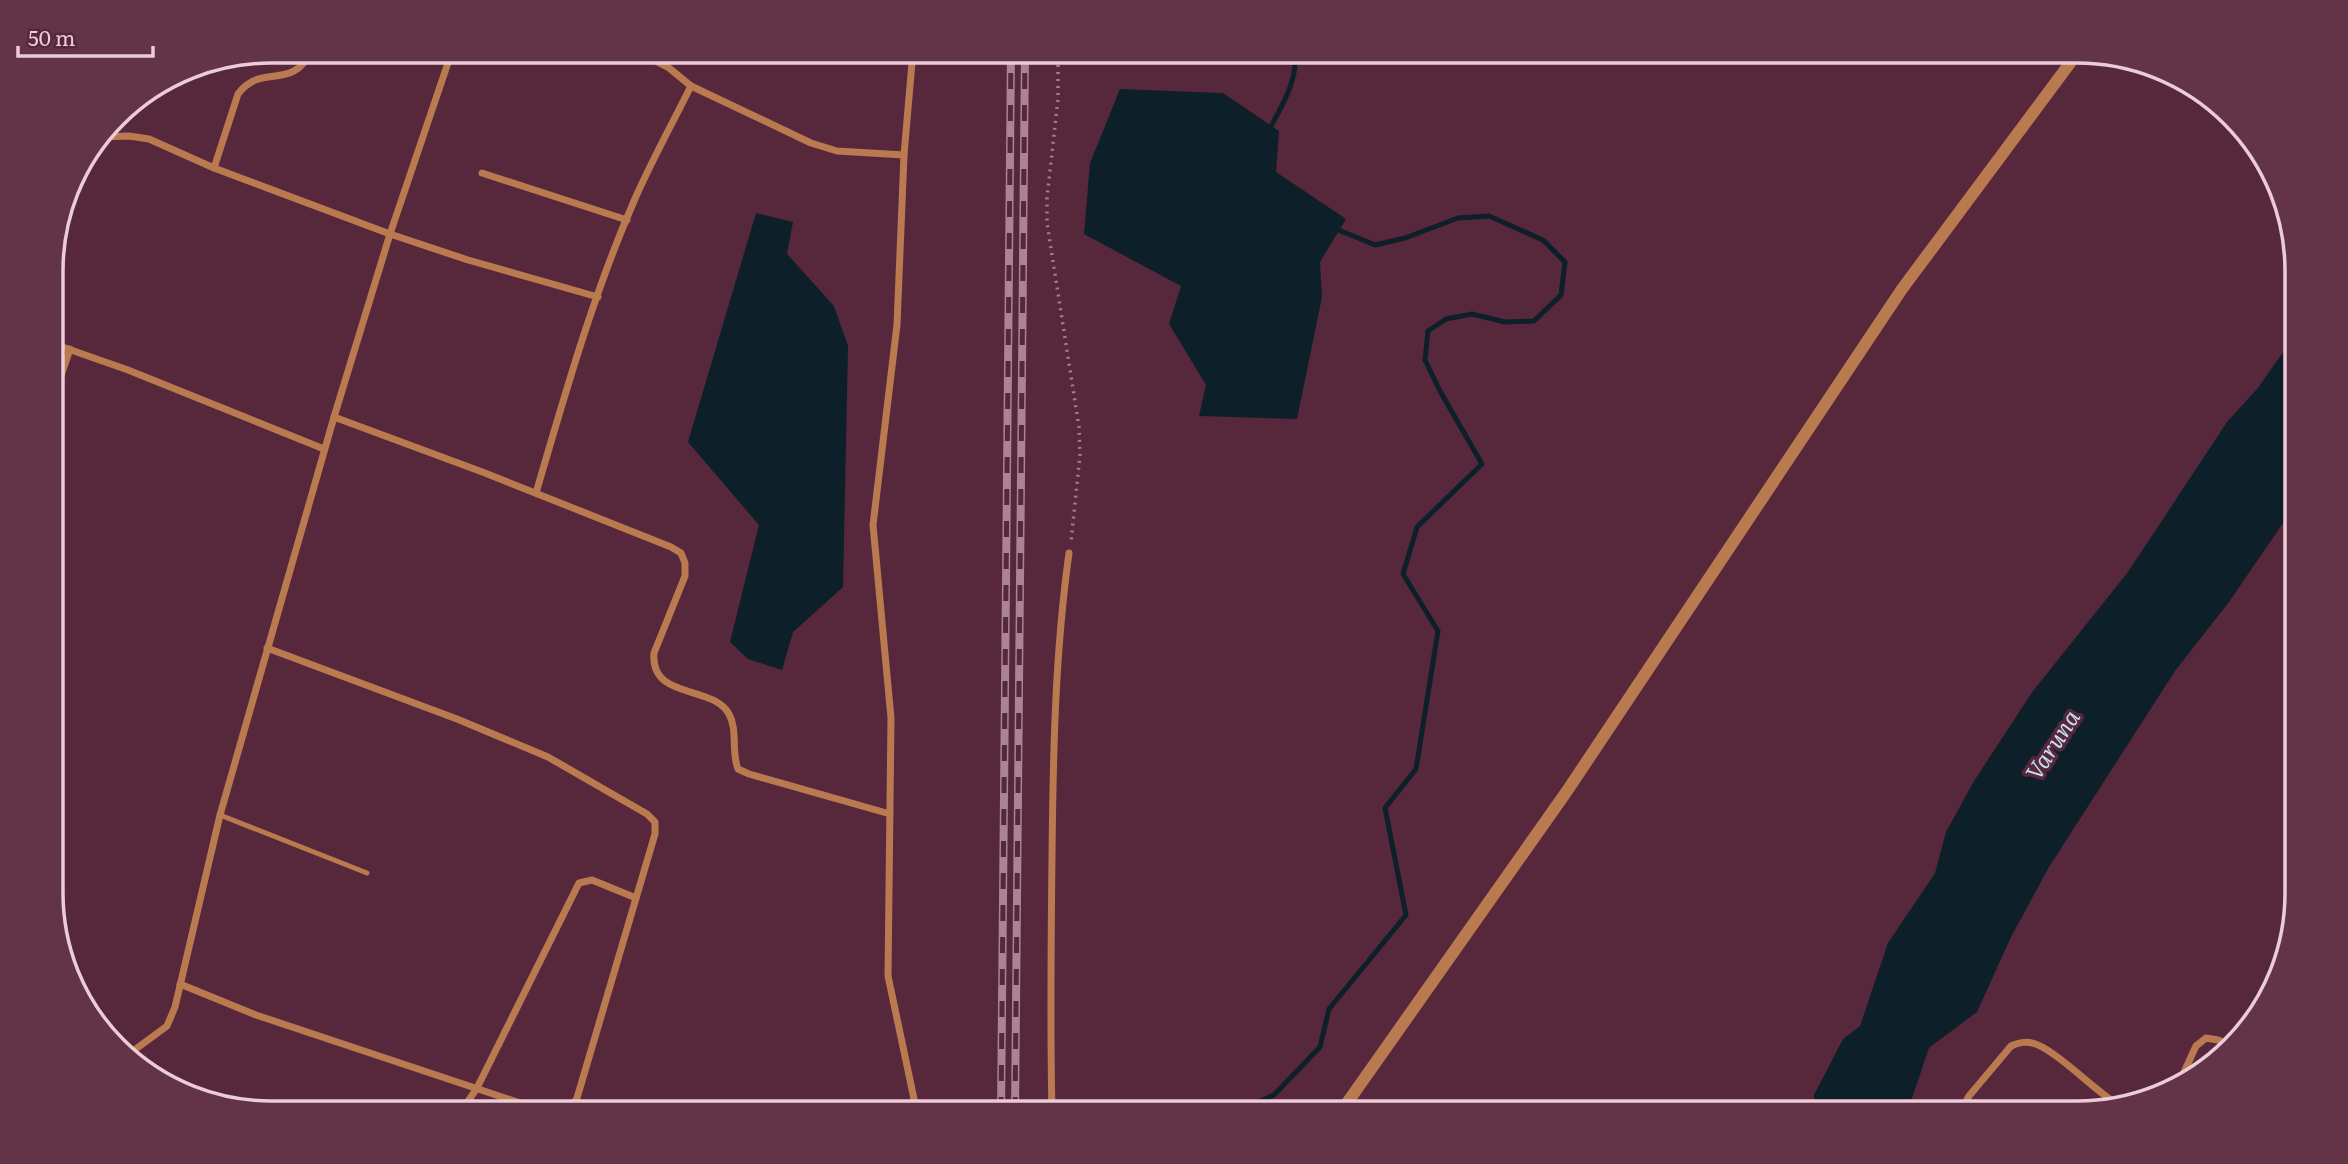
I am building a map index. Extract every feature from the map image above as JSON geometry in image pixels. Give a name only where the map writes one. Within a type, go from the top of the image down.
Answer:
[{"type":"street","points":[[214,168],[238,94],[245,84],[256,78],[284,76],[297,71],[303,63]]},
{"type":"street","points":[[135,1050],[167,1026],[180,985],[220,815],[324,449],[390,234],[448,63]]},
{"type":"street","points":[[659,63],[691,86],[824,147],[837,151],[904,155]]},
{"type":"street","points":[[912,63],[904,155],[897,325],[873,525],[891,718],[888,976],[914,1101]]},
{"type":"street","points":[[1348,1101],[1567,790],[1902,289],[2071,63]]},
{"type":"street","points":[[536,493],[578,348],[627,220],[691,86]]},
{"type":"street","points":[[113,137],[149,139],[214,168],[390,234],[468,260],[598,296]]},
{"type":"street","points":[[482,173],[627,220]]},
{"type":"street","points":[[63,347],[324,449]]},
{"type":"street","points":[[63,370],[70,349]]},
{"type":"street","points":[[334,417],[536,493],[681,553],[685,563],[685,576],[654,653],[653,665],[665,682],[720,704],[729,714],[733,726],[733,757],[738,769],[890,814]]},
{"type":"street","points":[[1052,1101],[1053,794],[1057,678],[1069,553]]},
{"type":"street","points":[[267,648],[457,719],[548,757],[647,814],[655,822],[655,834],[575,1101]]},
{"type":"street","points":[[468,1101],[579,883],[592,880],[636,898]]},
{"type":"street","points":[[180,985],[256,1015],[515,1101]]},
{"type":"street","points":[[2185,1071],[2196,1046],[2206,1038],[2222,1041]]},
{"type":"street","points":[[1966,1101],[2011,1046],[2032,1042],[2109,1098]]},
{"type":"lane","points":[[220,815],[368,873]]},
{"type":"path","points":[[1058,63],[1058,99],[1046,198],[1047,223],[1079,427],[1080,455],[1069,553]]},
{"type":"water","points":[[1120,89],[1223,93],[1279,131],[1276,172],[1346,219],[1320,262],[1322,297],[1297,419],[1199,416],[1206,385],[1169,324],[1181,286],[1084,234],[1090,163]]},
{"type":"water","points":[[756,213],[793,222],[787,254],[834,306],[848,346],[843,587],[793,632],[782,670],[748,659],[730,642],[759,525],[688,442]]},
{"type":"water","name":"Varuna","points":[[2285,350],[2285,520],[2229,602],[2175,671],[2049,867],[2011,937],[1977,1012],[1929,1048],[1911,1101],[1815,1101],[1814,1095],[1843,1039],[1860,1026],[1888,943],[1935,873],[1946,832],[1974,781],[2033,691],[2128,572],[2227,422],[2257,389]]},
{"type":"waterway","points":[[1268,132],[1292,82],[1295,63]]},
{"type":"waterway","points":[[1260,1101],[1274,1095],[1320,1047],[1329,1009],[1406,915],[1385,808],[1416,769],[1438,631],[1403,574],[1417,527],[1482,464],[1425,360],[1428,331],[1446,319],[1472,314],[1505,322],[1534,321],[1561,295],[1565,262],[1543,240],[1489,216],[1458,218],[1405,238],[1375,245],[1334,228]]},
{"type":"railway","points":[[1001,1101],[1011,63]]},
{"type":"railway","points":[[1015,1101],[1025,63]]}]
